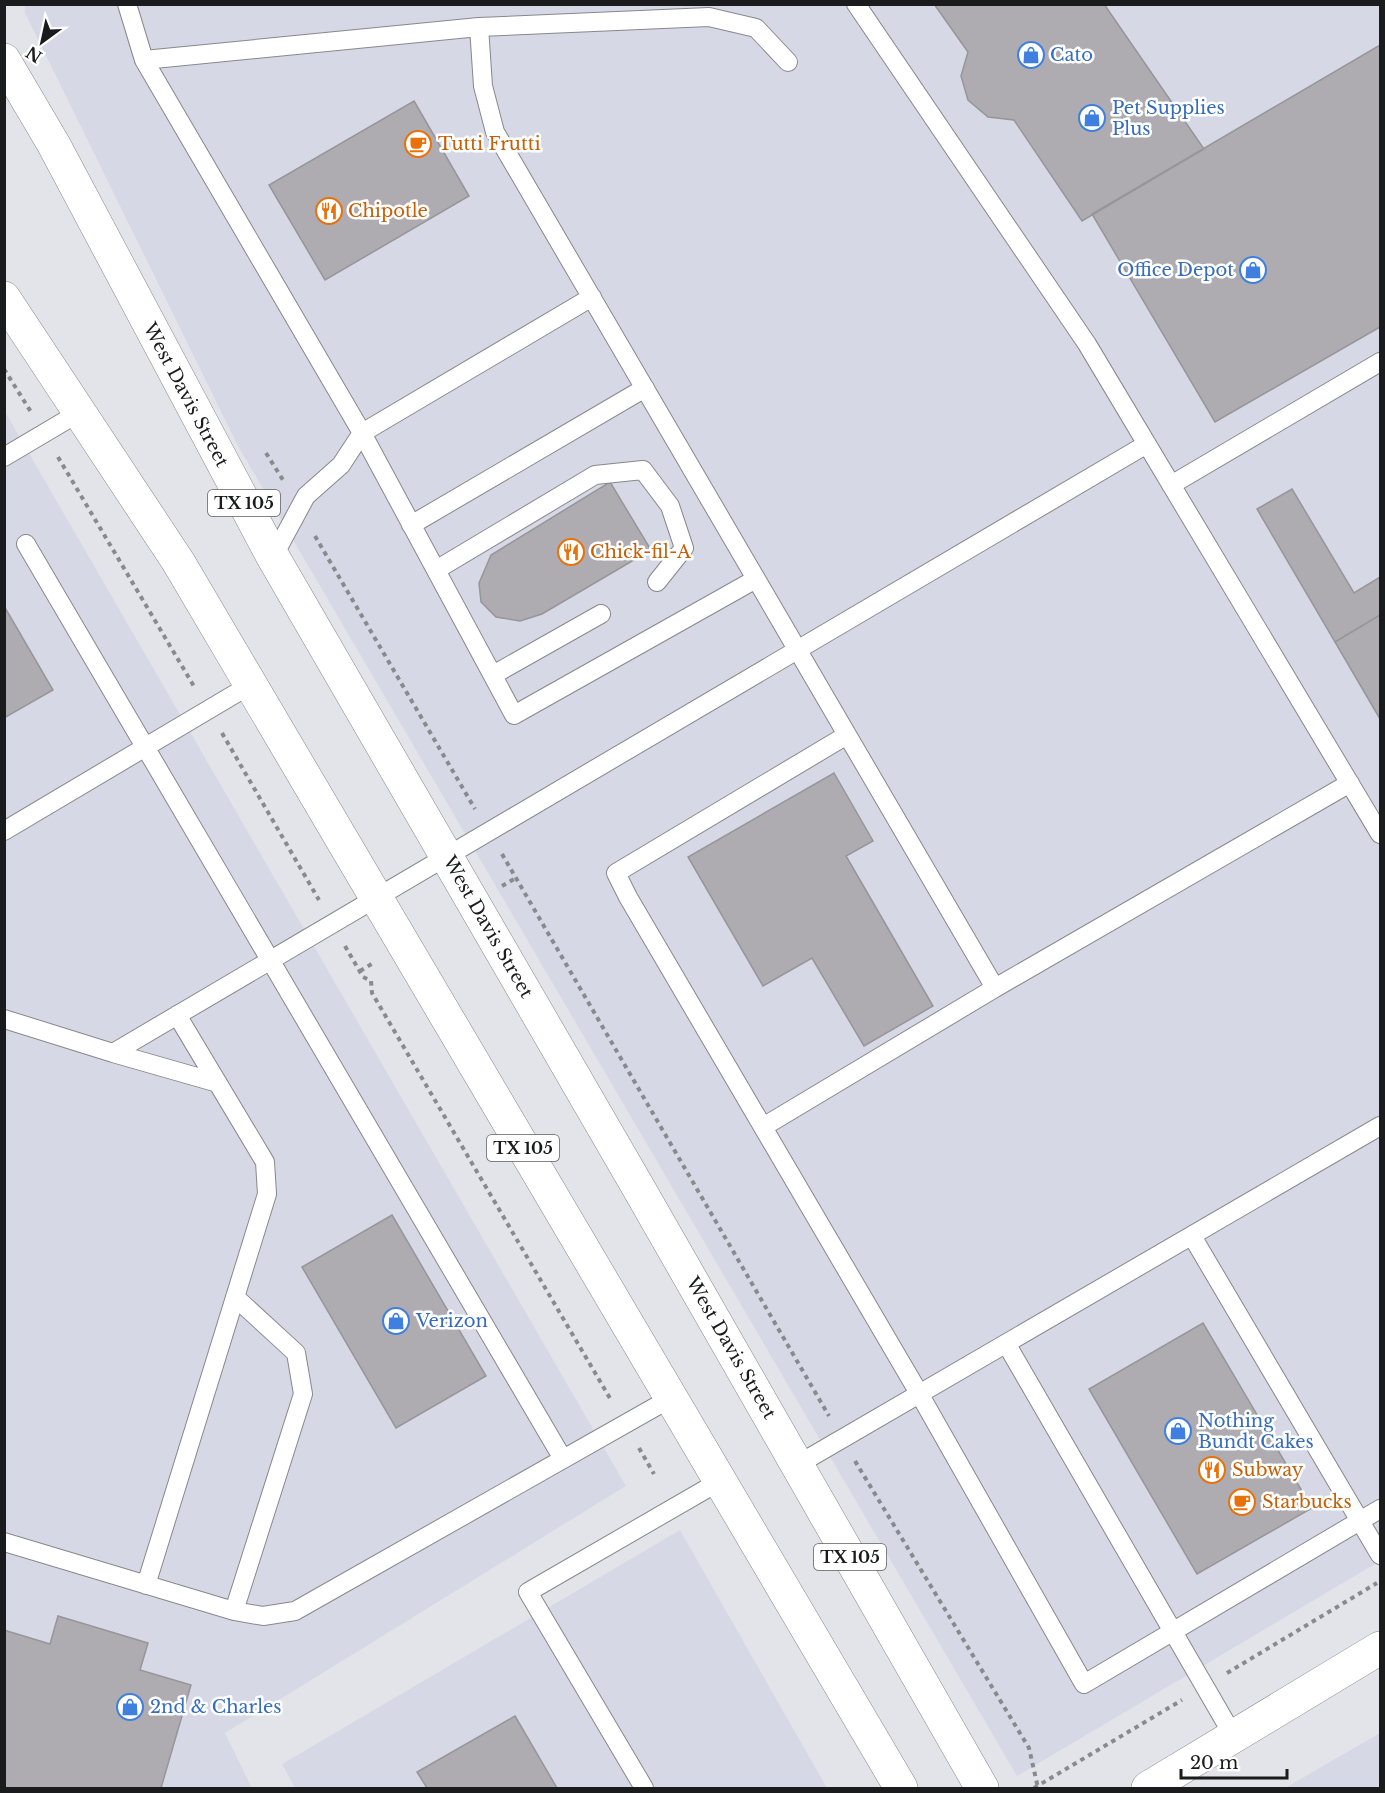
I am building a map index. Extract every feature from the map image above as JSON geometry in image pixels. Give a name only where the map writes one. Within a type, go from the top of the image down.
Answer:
[{"type":"main road","name":"West Davis Street","points":[[4,60],[54,145],[273,557],[982,1788]]},
{"type":"main road","name":"TX 105","points":[[4,298],[179,563],[901,1788]]},
{"type":"main road","points":[[1148,1788],[1380,1648]]},
{"type":"lane","points":[[127,4],[144,60],[362,433],[514,715],[756,579]]},
{"type":"lane","points":[[856,4],[1088,344],[1380,834]]},
{"type":"lane","points":[[144,60],[479,27],[709,16],[756,28],[788,62]]},
{"type":"lane","points":[[479,27],[483,86],[495,132],[995,988]]},
{"type":"lane","points":[[273,557],[298,507],[318,483],[341,465],[362,433],[592,297]]},
{"type":"lane","points":[[1171,484],[1380,362]]},
{"type":"lane","points":[[411,525],[645,388]]},
{"type":"lane","points":[[4,457],[80,412]]},
{"type":"lane","points":[[113,1053],[488,830],[1147,444]]},
{"type":"lane","points":[[436,570],[595,475],[643,470],[670,506],[684,548],[657,582]]},
{"type":"lane","points":[[26,544],[563,1459]]},
{"type":"lane","points":[[493,675],[601,614]]},
{"type":"lane","points":[[4,831],[250,685]]},
{"type":"lane","points":[[848,735],[616,873],[920,1395],[1084,1684],[1380,1509]]},
{"type":"lane","points":[[763,1127],[995,988],[1350,783]]},
{"type":"lane","points":[[146,1585],[267,1194],[265,1162],[177,1015]]},
{"type":"lane","points":[[4,1019],[218,1083]]},
{"type":"lane","points":[[798,1465],[1380,1126]]},
{"type":"lane","points":[[1192,1236],[1380,1555]]},
{"type":"lane","points":[[234,1611],[303,1394],[296,1353],[235,1297]]},
{"type":"lane","points":[[1007,1345],[1233,1737]]},
{"type":"lane","points":[[4,1542],[234,1611],[263,1616],[295,1611],[671,1398]]},
{"type":"lane","points":[[644,1788],[528,1592],[720,1481]]},
{"type":"path","points":[[266,453],[843,1440],[1029,1748],[1036,1788]]},
{"type":"path","points":[[474,903],[516,878]]},
{"type":"path","points":[[360,971],[403,944]]},
{"type":"shaded area","points":[[25,5],[1380,5],[1380,1561],[1017,1776],[238,446],[25,13]]},
{"type":"shaded area","points":[[4,410],[626,1486],[225,1733],[252,1788],[5,1788]]},
{"type":"shaded area","points":[[680,1530],[827,1788],[295,1788],[282,1764]]},
{"type":"shaded area","points":[[1380,1733],[1380,1788],[1285,1788]]},
{"type":"building","points":[[934,4],[1104,4],[1204,149],[1082,221],[1014,120],[988,117],[968,100],[961,76],[968,52]]},
{"type":"building","name":"Office Depot","points":[[1380,45],[1380,327],[1215,422],[1092,214]]},
{"type":"building","points":[[414,101],[469,196],[325,280],[269,185]]},
{"type":"building","name":"Chick-fil-A","points":[[610,482],[651,550],[542,614],[520,621],[496,617],[481,602],[479,583],[491,555]]},
{"type":"building","points":[[1292,489],[1354,593],[1380,577],[1380,615],[1335,642],[1257,509]]},
{"type":"building","points":[[4,606],[53,690],[4,718]]},
{"type":"building","points":[[1380,615],[1380,719],[1335,642]]},
{"type":"building","points":[[834,773],[873,841],[846,856],[933,1006],[864,1046],[812,958],[763,986],[688,857]]},
{"type":"building","points":[[392,1215],[486,1376],[396,1428],[302,1267]]},
{"type":"building","points":[[1203,1323],[1312,1508],[1197,1574],[1089,1389]]},
{"type":"building","points":[[58,1616],[148,1643],[140,1670],[191,1685],[161,1788],[4,1788],[4,1630],[50,1644]]},
{"type":"building","points":[[515,1716],[557,1788],[427,1788],[417,1772]]},
{"type":"place","name":"Cato","points":[[1031,55]]},
{"type":"place","name":"Pet Supplies Plus","points":[[1092,118]]},
{"type":"place","name":"Tutti Frutti","points":[[418,144]]},
{"type":"place","name":"Chipotle","points":[[329,211]]},
{"type":"place","name":"Office Depot","points":[[1253,270]]},
{"type":"place","name":"Chick-fil-A","points":[[571,552]]},
{"type":"place","name":"Verizon","points":[[396,1321]]},
{"type":"place","name":"Nothing Bundt Cakes","points":[[1178,1431]]},
{"type":"place","name":"Subway","points":[[1212,1470]]},
{"type":"place","name":"Starbucks","points":[[1242,1502]]},
{"type":"place","name":"2nd & Charles","points":[[130,1707]]}]
